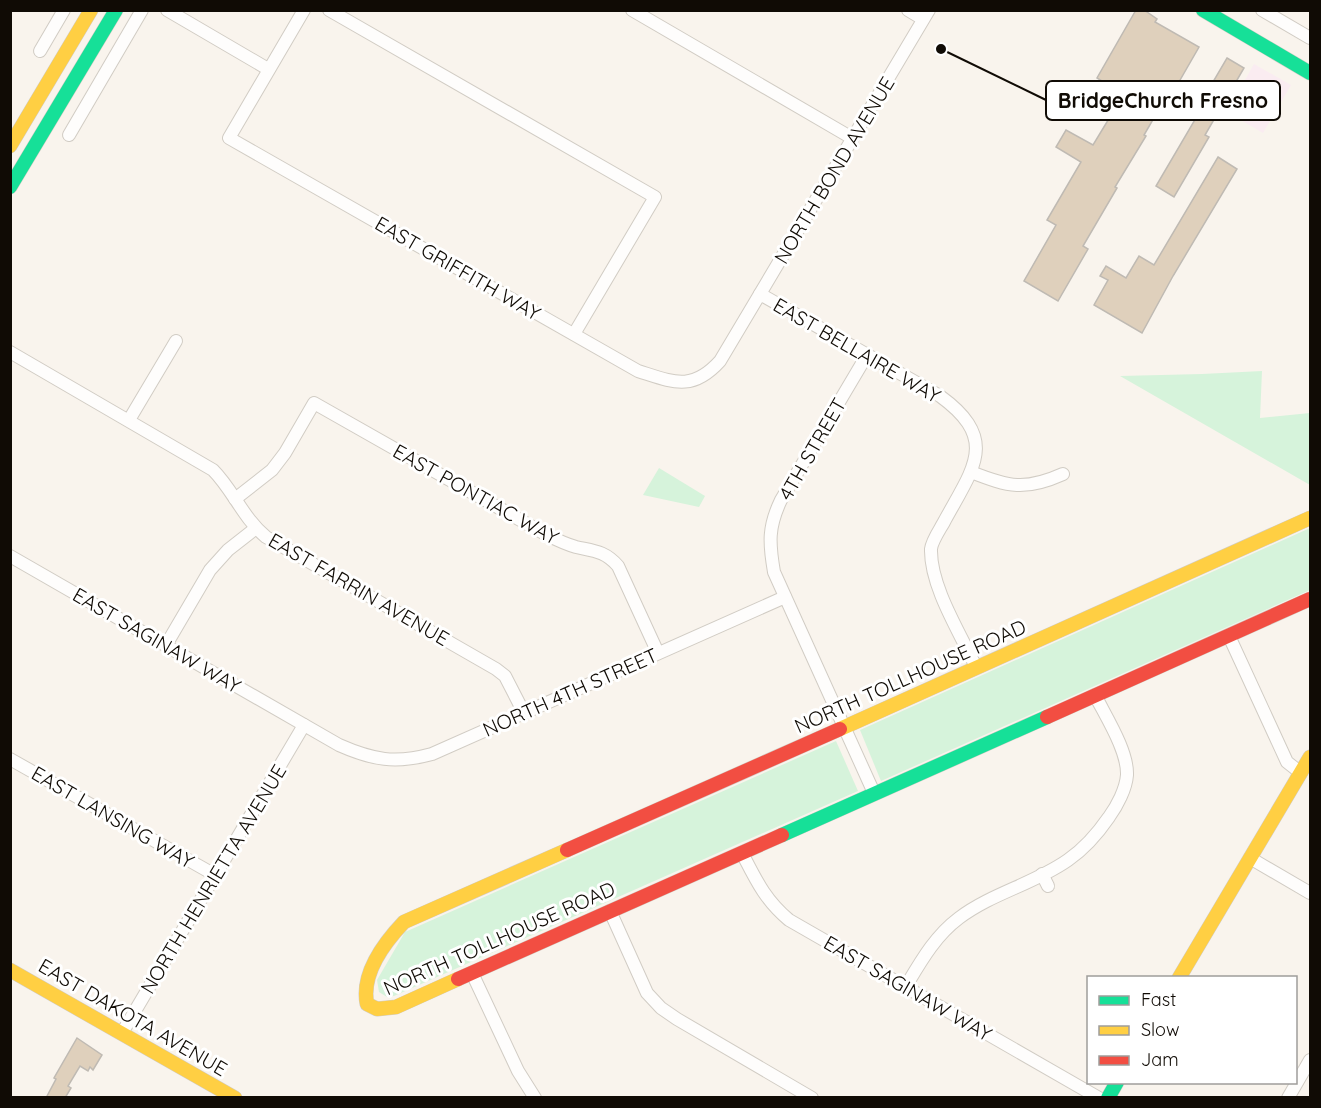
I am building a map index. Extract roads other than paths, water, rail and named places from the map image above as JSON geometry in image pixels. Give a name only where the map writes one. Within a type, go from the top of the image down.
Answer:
[{"type":"street","points":[[40,51],[64,10]]},
{"type":"street","points":[[10,146],[91,10]]},
{"type":"street","points":[[10,187],[116,10]]},
{"type":"street","points":[[69,135],[142,10]]},
{"type":"street","points":[[167,10],[268,69],[304,10]]},
{"type":"street","points":[[329,10],[655,197],[574,334]]},
{"type":"street","points":[[632,10],[852,138]]},
{"type":"street","points":[[908,10],[926,15]]},
{"type":"street","points":[[1203,10],[1311,73]]},
{"type":"street","points":[[1263,10],[1311,38]]},
{"type":"street","name":"NORTH BOND AVENUE","points":[[692,382],[708,374],[720,361],[926,15]]},
{"type":"street","name":"EAST GRIFFITH WAY","points":[[268,69],[229,138],[638,371],[668,381],[692,382]]},
{"type":"street","name":"EAST BELLAIRE WAY","points":[[760,294],[940,396],[957,408],[971,425],[977,446],[971,472],[931,546],[934,579],[976,667]]},
{"type":"street","points":[[129,420],[176,341]]},
{"type":"street","name":"EAST FARRIN AVENUE","points":[[10,352],[213,470],[222,479],[255,528],[266,537],[496,669],[505,676],[524,713]]},
{"type":"street","name":"4TH STREET","points":[[785,597],[774,572],[770,548],[774,516],[781,500],[867,355]]},
{"type":"street","name":"EAST PONTIAC WAY","points":[[235,499],[272,470],[285,453],[314,403],[545,534],[574,547],[601,551],[610,557],[618,566],[658,653]]},
{"type":"street","points":[[971,472],[1011,485],[1029,486],[1044,483],[1063,474]]},
{"type":"street","name":"NORTH TOLLHOUSE ROAD","points":[[1311,518],[845,728],[404,922],[395,930],[366,979],[364,998],[367,1004],[374,1009],[385,1010],[1311,598]]},
{"type":"street","points":[[166,645],[210,570],[228,550],[255,528]]},
{"type":"street","name":"EAST SAGINAW WAY","points":[[10,556],[304,725]]},
{"type":"street","points":[[785,597],[874,793]]},
{"type":"street","name":"NORTH 4TH STREET","points":[[304,725],[362,756],[386,760],[410,760],[432,754],[785,597]]},
{"type":"street","points":[[1229,636],[1287,762],[1301,773]]},
{"type":"street","points":[[906,986],[938,936],[958,919],[980,904],[1069,860],[1086,845],[1112,813],[1121,796],[1126,776],[1123,754],[1095,695]]},
{"type":"street","name":"NORTH HENRIETTA AVENUE","points":[[122,1034],[304,725]]},
{"type":"street","points":[[1180,976],[1311,757]]},
{"type":"street","name":"EAST LANSING WAY","points":[[10,759],[215,875]]},
{"type":"street","name":"EAST SAGINAW WAY","points":[[742,853],[764,895],[782,914],[1099,1098]]},
{"type":"street","points":[[1250,858],[1311,893]]},
{"type":"street","points":[[1042,874],[1048,886]]},
{"type":"street","points":[[610,911],[647,993],[661,1008],[812,1098]]},
{"type":"street","name":"EAST DAKOTA AVENUE","points":[[10,970],[235,1098]]},
{"type":"street","points":[[472,973],[518,1071],[535,1098]]},
{"type":"street","points":[[1297,1083],[1311,1060]]},
{"type":"street","points":[[1108,1098],[1116,1084]]},
{"type":"street","points":[[1288,1098],[1296,1084]]},
{"type":"place","name":"BridgeChurch Fresno","points":[[941,49]]}]
